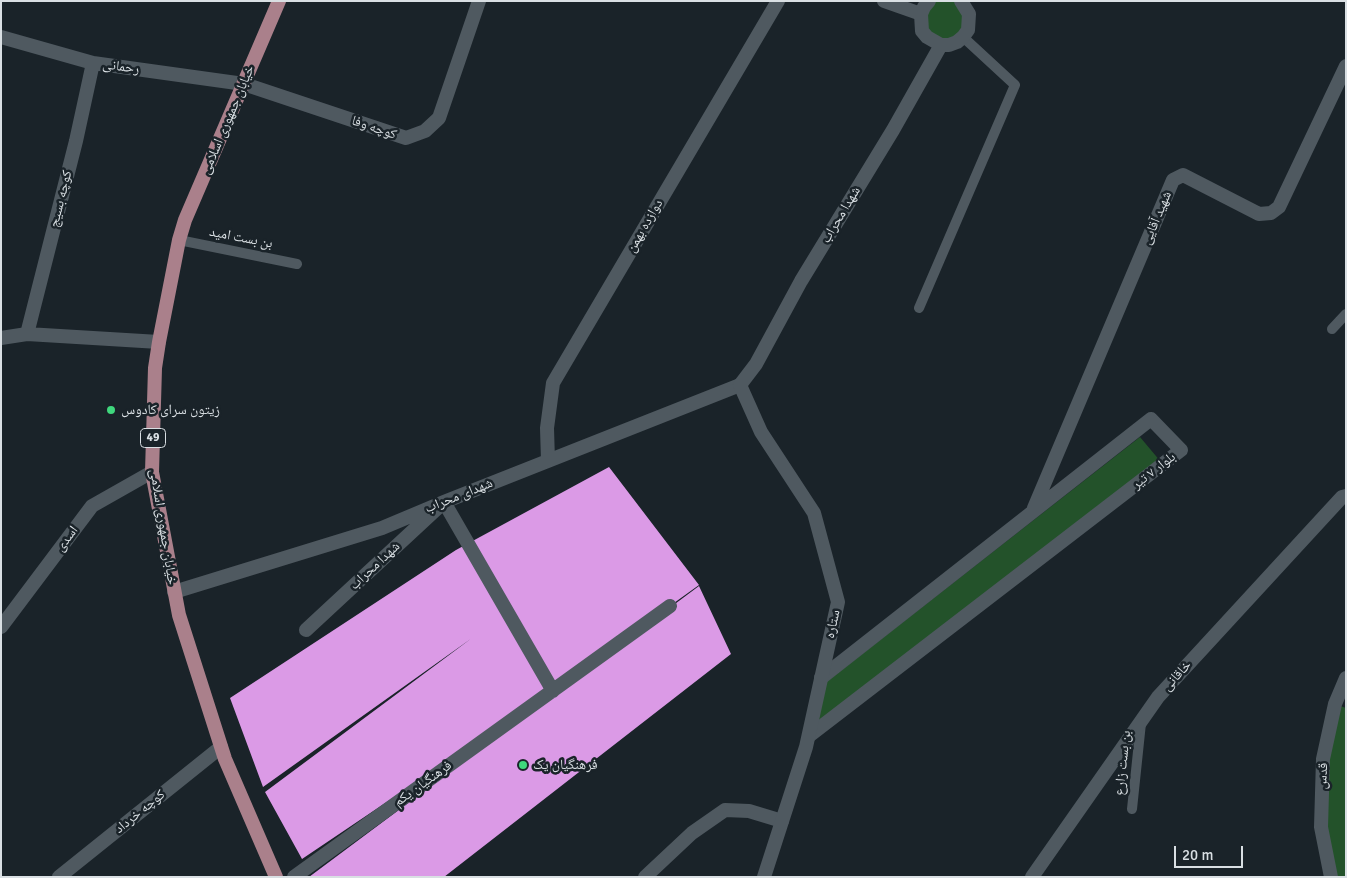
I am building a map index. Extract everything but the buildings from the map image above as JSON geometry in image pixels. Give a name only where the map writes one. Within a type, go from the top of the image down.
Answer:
[{"type":"main road","name":"خیابان جمهوری اسلامی","points":[[276,877],[221,747],[179,615],[152,472],[155,368],[185,220],[279,1]]},
{"type":"street","name":"کوچه وفا","points":[[244,84],[406,138],[412,136],[425,131],[438,118],[479,1]]},
{"type":"street","name":"دوازده بهمن","points":[[548,461],[547,428],[553,383],[778,1]]},
{"type":"street","points":[[884,1],[921,14]]},
{"type":"street","points":[[929,1],[921,14],[920,23],[922,31],[927,38],[941,45],[949,45],[964,37],[968,30],[969,14],[961,1]]},
{"type":"street","name":"رحمانی","points":[[1,37],[93,63],[244,84]]},
{"type":"street","name":"شهدا محراب","points":[[740,385],[756,364],[801,281],[893,130],[941,45]]},
{"type":"street","name":"کوچه بسیج","points":[[27,334],[76,141],[93,63]]},
{"type":"street","name":"شهید آقایی","points":[[1033,510],[1173,180],[1184,175],[1259,214],[1271,214],[1279,207],[1346,66]]},
{"type":"street","points":[[1,338],[27,334],[159,342]]},
{"type":"street","name":"شهدای محراب","points":[[174,592],[382,528],[740,385]]},
{"type":"street","name":"ستاره","points":[[740,385],[762,432],[814,512],[838,602],[809,736],[764,877]]},
{"type":"street","name":"بلوار ۷ تیر","points":[[809,736],[1181,450],[1151,419],[821,678]]},
{"type":"street","name":"اسدی","points":[[1,627],[92,506],[152,472]]},
{"type":"street","name":"خاقانی","points":[[1032,877],[1164,690],[1342,496],[1346,496]]},
{"type":"street","points":[[444,502],[552,691]]},
{"type":"street","name":"شهدا محراب","points":[[306,630],[444,502]]},
{"type":"street","name":"فرهنگیان یکم","points":[[294,877],[670,606]]},
{"type":"street","name":"قدس","points":[[1331,877],[1321,827],[1323,760],[1335,704],[1346,678]]},
{"type":"street","name":"کوچه خرداد","points":[[59,877],[221,747]]},
{"type":"street","points":[[645,877],[692,833],[725,810],[749,811],[782,821]]},
{"type":"lane","points":[[919,308],[1015,85],[964,37]]},
{"type":"lane","name":"بن بست امید","points":[[180,240],[297,264]]},
{"type":"lane","points":[[1332,329],[1346,314]]},
{"type":"lane","name":"بن بست زارع","points":[[1132,809],[1142,720]]},
{"type":"green space","points":[[930,1],[960,1],[965,7],[963,37],[934,42],[922,15]]},
{"type":"green space","points":[[1140,437],[1161,462],[809,736],[820,687]]},
{"type":"green space","points":[[1335,704],[1346,708],[1346,877],[1332,877],[1321,827]]},
{"type":"place","name":"زیتون سرای کادوس","points":[[111,410]]},
{"type":"place","name":"فرهنگیان یک","points":[[523,765]]}]
